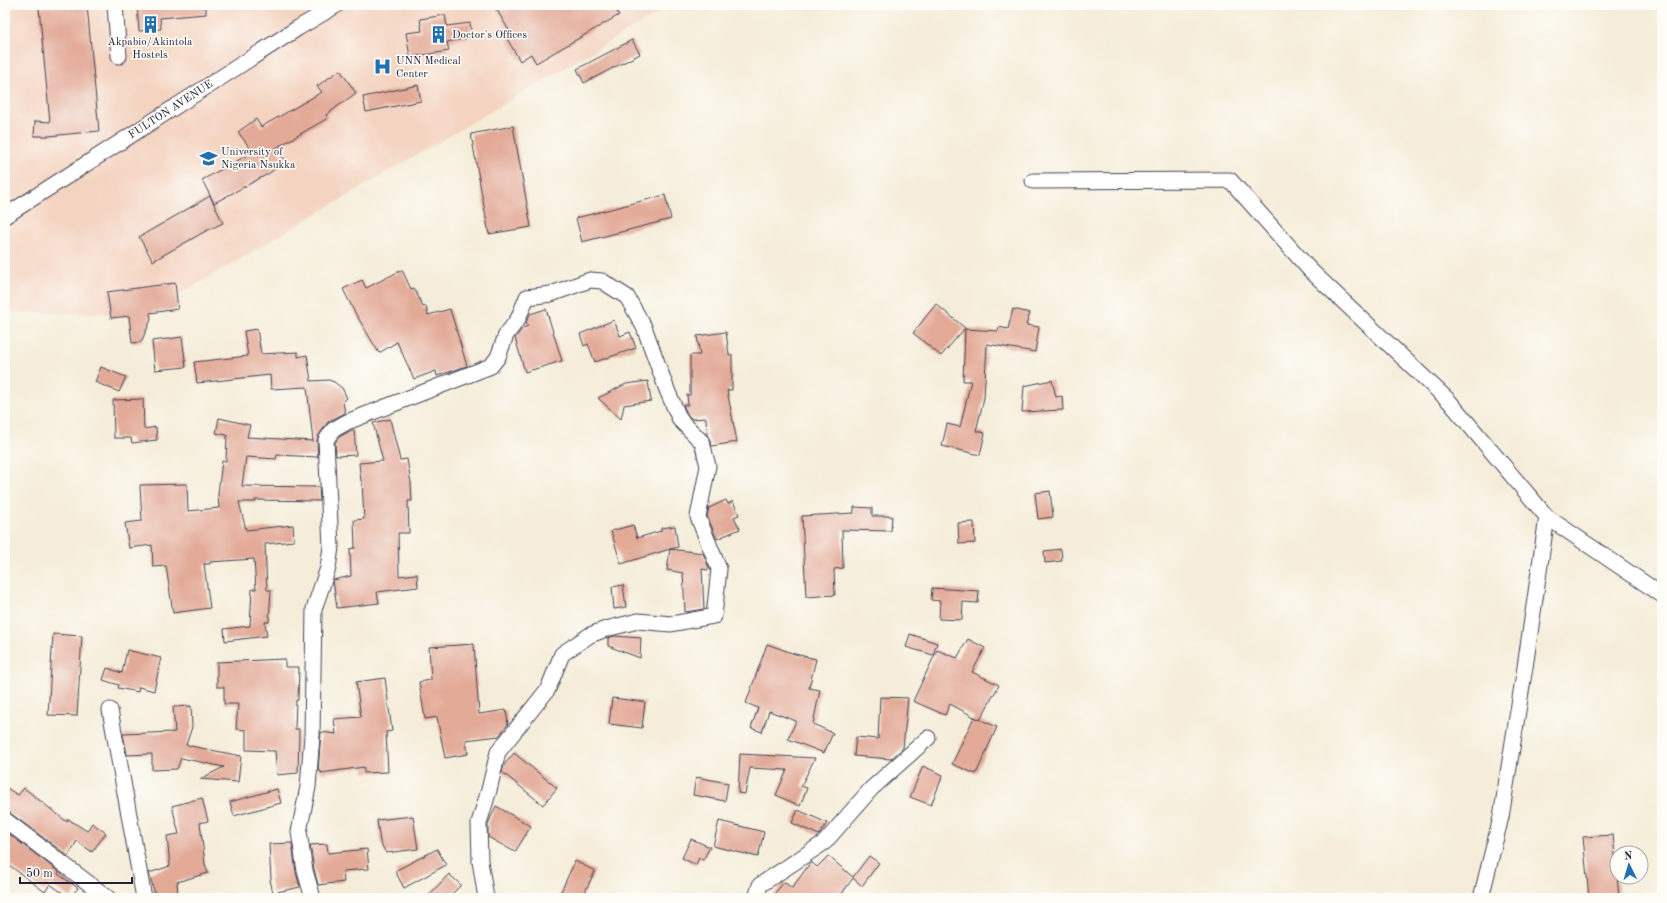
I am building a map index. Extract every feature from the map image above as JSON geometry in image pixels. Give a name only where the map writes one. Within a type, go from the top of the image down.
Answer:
[{"type":"street","points":[[115,5],[119,56]]},
{"type":"street","name":"FULTON AVENUE","points":[[5,216],[298,28],[337,5]]},
{"type":"street","points":[[1033,181],[1230,180],[1310,270],[1449,401],[1547,517],[1662,595]]},
{"type":"street","points":[[313,898],[305,871],[299,832],[308,787],[312,736],[314,609],[328,568],[331,548],[326,440],[333,430],[347,422],[491,366],[498,357],[506,335],[518,319],[527,297],[551,294],[590,280],[602,281],[627,297],[644,327],[667,390],[680,420],[702,442],[708,466],[698,517],[719,569],[714,616],[671,624],[638,621],[606,629],[590,635],[562,654],[548,689],[498,752],[479,823],[480,861],[486,898]]},
{"type":"street","points":[[1481,898],[1501,817],[1526,667],[1547,517]]},
{"type":"street","points":[[110,710],[144,898]]},
{"type":"street","points":[[756,898],[760,885],[825,842],[871,789],[928,738]]},
{"type":"street","points":[[5,820],[108,898]]},
{"type":"shaded area","name":"University of Nigeria Nsukka","points":[[5,5],[672,5],[146,314],[5,312]]},
{"type":"building","points":[[67,5],[87,5],[99,131],[34,136],[35,121],[50,122],[39,8]]},
{"type":"building","name":"Akpabio/Akintola Hostels","points":[[137,5],[206,5],[206,14],[160,18],[161,29],[139,31]]},
{"type":"building","points":[[494,5],[613,5],[619,15],[536,63],[531,54],[520,61],[506,37],[511,34]]},
{"type":"building","name":"Doctor's Offices","points":[[445,15],[447,26],[470,23],[472,37],[447,42],[449,51],[410,57],[406,33],[422,31],[420,19]]},
{"type":"building","points":[[632,40],[640,54],[584,83],[577,69]]},
{"type":"building","points":[[340,70],[356,93],[326,115],[328,118],[276,148],[286,161],[268,174],[214,203],[202,180],[253,152],[238,132],[256,119],[261,127],[322,92],[317,86]]},
{"type":"building","points":[[418,85],[421,101],[366,112],[363,97]]},
{"type":"building","points":[[513,126],[531,227],[489,234],[471,134]]},
{"type":"building","points":[[665,195],[671,219],[582,242],[576,218]]},
{"type":"building","points":[[210,196],[223,223],[153,261],[139,237]]},
{"type":"building","points":[[402,270],[411,289],[414,288],[423,307],[426,306],[428,315],[450,309],[467,366],[437,376],[436,371],[414,379],[397,342],[379,353],[343,289],[362,280],[366,288]]},
{"type":"building","points":[[175,283],[178,309],[150,313],[151,320],[141,342],[132,343],[129,316],[111,318],[107,292]]},
{"type":"building","points":[[936,304],[965,328],[941,356],[913,333]]},
{"type":"building","points":[[546,309],[562,361],[525,372],[515,338],[523,328],[528,326],[526,322],[530,314]]},
{"type":"building","points":[[1013,309],[1030,313],[1026,325],[1039,327],[1035,352],[987,344],[984,398],[976,431],[985,433],[980,455],[942,446],[947,424],[960,427],[971,381],[963,381],[965,329],[998,331],[999,327],[1008,329]]},
{"type":"building","points":[[614,320],[620,336],[630,332],[636,348],[595,362],[588,344],[584,346],[580,334]]},
{"type":"building","points":[[257,329],[261,354],[298,352],[298,357],[307,355],[311,381],[329,380],[334,382],[342,388],[347,398],[343,402],[345,413],[328,422],[319,435],[317,440],[318,457],[277,455],[276,459],[246,457],[242,486],[319,487],[320,501],[255,500],[256,502],[239,502],[246,530],[293,525],[294,541],[265,544],[267,590],[271,590],[269,622],[265,622],[267,636],[225,641],[224,629],[250,626],[252,589],[256,589],[254,559],[210,562],[210,564],[204,564],[210,608],[173,613],[166,566],[153,567],[152,545],[129,548],[125,523],[142,521],[140,485],[187,484],[188,511],[219,508],[218,494],[222,461],[226,461],[227,435],[216,433],[219,418],[250,425],[247,437],[313,441],[307,387],[271,389],[270,375],[197,383],[194,362],[248,356],[244,331]]},
{"type":"building","points":[[726,332],[729,355],[732,355],[732,390],[727,390],[737,442],[712,446],[707,435],[706,418],[692,419],[688,415],[683,405],[688,405],[687,395],[690,395],[690,355],[700,355],[697,336]]},
{"type":"building","points":[[182,337],[186,367],[155,370],[152,341]]},
{"type":"building","points":[[101,367],[126,377],[119,392],[95,382]]},
{"type":"building","points":[[1052,380],[1056,397],[1062,396],[1063,410],[1022,412],[1024,386]]},
{"type":"building","points":[[648,381],[651,401],[624,405],[621,419],[598,398],[626,384]]},
{"type":"building","points":[[143,399],[144,429],[156,427],[157,440],[132,443],[131,438],[114,438],[113,400]]},
{"type":"building","points":[[390,419],[400,460],[407,459],[411,483],[412,501],[408,501],[409,533],[398,533],[399,576],[417,574],[418,587],[377,592],[379,603],[337,608],[333,580],[351,576],[350,549],[355,548],[354,520],[364,519],[362,481],[359,463],[383,461],[373,423]]},
{"type":"building","points":[[354,430],[356,455],[336,456],[335,443],[339,437]]},
{"type":"building","points":[[1050,491],[1053,517],[1038,519],[1035,493]]},
{"type":"building","points":[[726,500],[728,504],[733,501],[739,515],[734,517],[740,529],[717,539],[707,516],[709,508]]},
{"type":"building","points":[[854,507],[872,508],[872,516],[892,516],[891,531],[842,530],[843,568],[834,569],[835,595],[806,597],[802,516],[854,513]]},
{"type":"building","points":[[974,522],[975,543],[959,544],[958,523]]},
{"type":"building","points":[[633,525],[637,538],[661,531],[661,528],[675,526],[678,547],[621,564],[611,531]]},
{"type":"building","points":[[670,549],[703,553],[709,568],[708,570],[702,569],[704,609],[685,612],[683,573],[667,570]]},
{"type":"building","points":[[1061,549],[1062,561],[1045,563],[1044,551]]},
{"type":"building","points":[[623,585],[626,607],[614,609],[612,587]]},
{"type":"building","points":[[932,588],[979,591],[978,603],[963,602],[962,620],[939,619],[940,601],[931,600]]},
{"type":"building","points":[[53,634],[82,636],[77,716],[48,715]]},
{"type":"building","points":[[910,634],[937,643],[933,655],[906,647]]},
{"type":"building","points":[[614,636],[641,638],[640,658],[608,646],[608,638]]},
{"type":"building","points":[[968,639],[985,648],[972,672],[999,685],[980,720],[950,704],[945,715],[913,701],[937,650],[957,658]]},
{"type":"building","points":[[474,644],[479,714],[506,710],[508,724],[499,736],[466,740],[468,754],[445,758],[437,717],[425,719],[419,682],[431,680],[429,647]]},
{"type":"building","points":[[767,644],[795,654],[816,659],[809,688],[820,690],[813,724],[833,733],[824,753],[788,739],[796,721],[769,711],[762,732],[751,728],[758,708],[746,703]]},
{"type":"building","points":[[127,650],[161,658],[154,691],[139,687],[138,692],[118,688],[119,685],[103,680],[107,668],[122,673]]},
{"type":"building","points":[[285,659],[285,667],[299,667],[295,729],[299,729],[298,773],[277,775],[275,751],[246,750],[246,730],[236,729],[238,704],[224,704],[224,687],[217,687],[217,662]]},
{"type":"building","points":[[385,678],[392,731],[386,732],[388,772],[364,773],[364,767],[321,773],[321,771],[318,771],[321,732],[336,734],[334,719],[361,717],[356,682]]},
{"type":"building","points":[[880,697],[908,698],[903,748],[891,759],[854,756],[856,737],[878,739]]},
{"type":"building","points":[[612,698],[645,702],[642,728],[609,724]]},
{"type":"building","points":[[191,706],[192,727],[186,745],[241,756],[238,782],[200,779],[224,767],[181,758],[177,769],[152,770],[152,754],[127,755],[123,734],[175,732],[173,707]]},
{"type":"building","points":[[974,717],[997,727],[976,774],[952,764]]},
{"type":"building","points":[[514,753],[557,788],[543,805],[502,772],[504,765]]},
{"type":"building","points":[[740,754],[815,758],[801,786],[807,788],[800,806],[776,795],[787,770],[750,768],[745,794],[738,793]]},
{"type":"building","points":[[923,766],[943,775],[931,805],[910,797]]},
{"type":"building","points":[[696,777],[728,783],[725,801],[693,795]]},
{"type":"building","points":[[5,787],[18,795],[24,788],[67,822],[68,819],[87,831],[92,823],[106,833],[92,852],[77,841],[68,856],[10,813],[5,811]]},
{"type":"building","points":[[277,789],[281,803],[234,816],[230,802]]},
{"type":"building","points":[[202,798],[208,821],[200,823],[205,864],[208,873],[177,882],[178,898],[156,898],[149,873],[170,866],[167,836],[179,834],[172,806]]},
{"type":"building","points":[[496,806],[531,826],[515,852],[488,837],[488,824]]},
{"type":"building","points":[[798,810],[827,823],[819,835],[792,823]]},
{"type":"building","points":[[413,816],[418,849],[386,853],[380,842],[377,820]]},
{"type":"building","points":[[719,821],[764,832],[758,857],[713,846]]},
{"type":"building","points":[[5,831],[59,872],[58,874],[78,888],[70,898],[50,884],[45,892],[5,862]]},
{"type":"building","points":[[1613,835],[1614,845],[1609,845],[1609,885],[1618,885],[1619,897],[1589,898],[1583,837]]},
{"type":"building","points":[[691,839],[710,847],[703,860],[699,858],[696,865],[682,858]]},
{"type":"building","points":[[292,843],[296,872],[300,887],[273,893],[270,880],[269,844]]},
{"type":"building","points":[[327,844],[328,853],[367,849],[369,869],[343,871],[344,882],[318,885],[310,845]]},
{"type":"building","points":[[437,849],[446,865],[404,888],[395,871]]},
{"type":"building","points":[[828,856],[853,877],[869,856],[879,863],[862,886],[853,878],[839,898],[771,898],[784,882],[792,888],[811,862],[817,867]]},
{"type":"building","points":[[575,861],[595,871],[582,898],[558,898]]},
{"type":"building","points":[[449,874],[461,885],[448,898],[426,898]]},
{"type":"place","name":"Akpabio/Akintola Hostels","points":[[150,24]]},
{"type":"place","name":"Doctor's Offices","points":[[439,35]]},
{"type":"place","name":"UNN Medical Center","points":[[383,67]]},
{"type":"place","name":"University of Nigeria Nsukka","points":[[208,158]]}]
